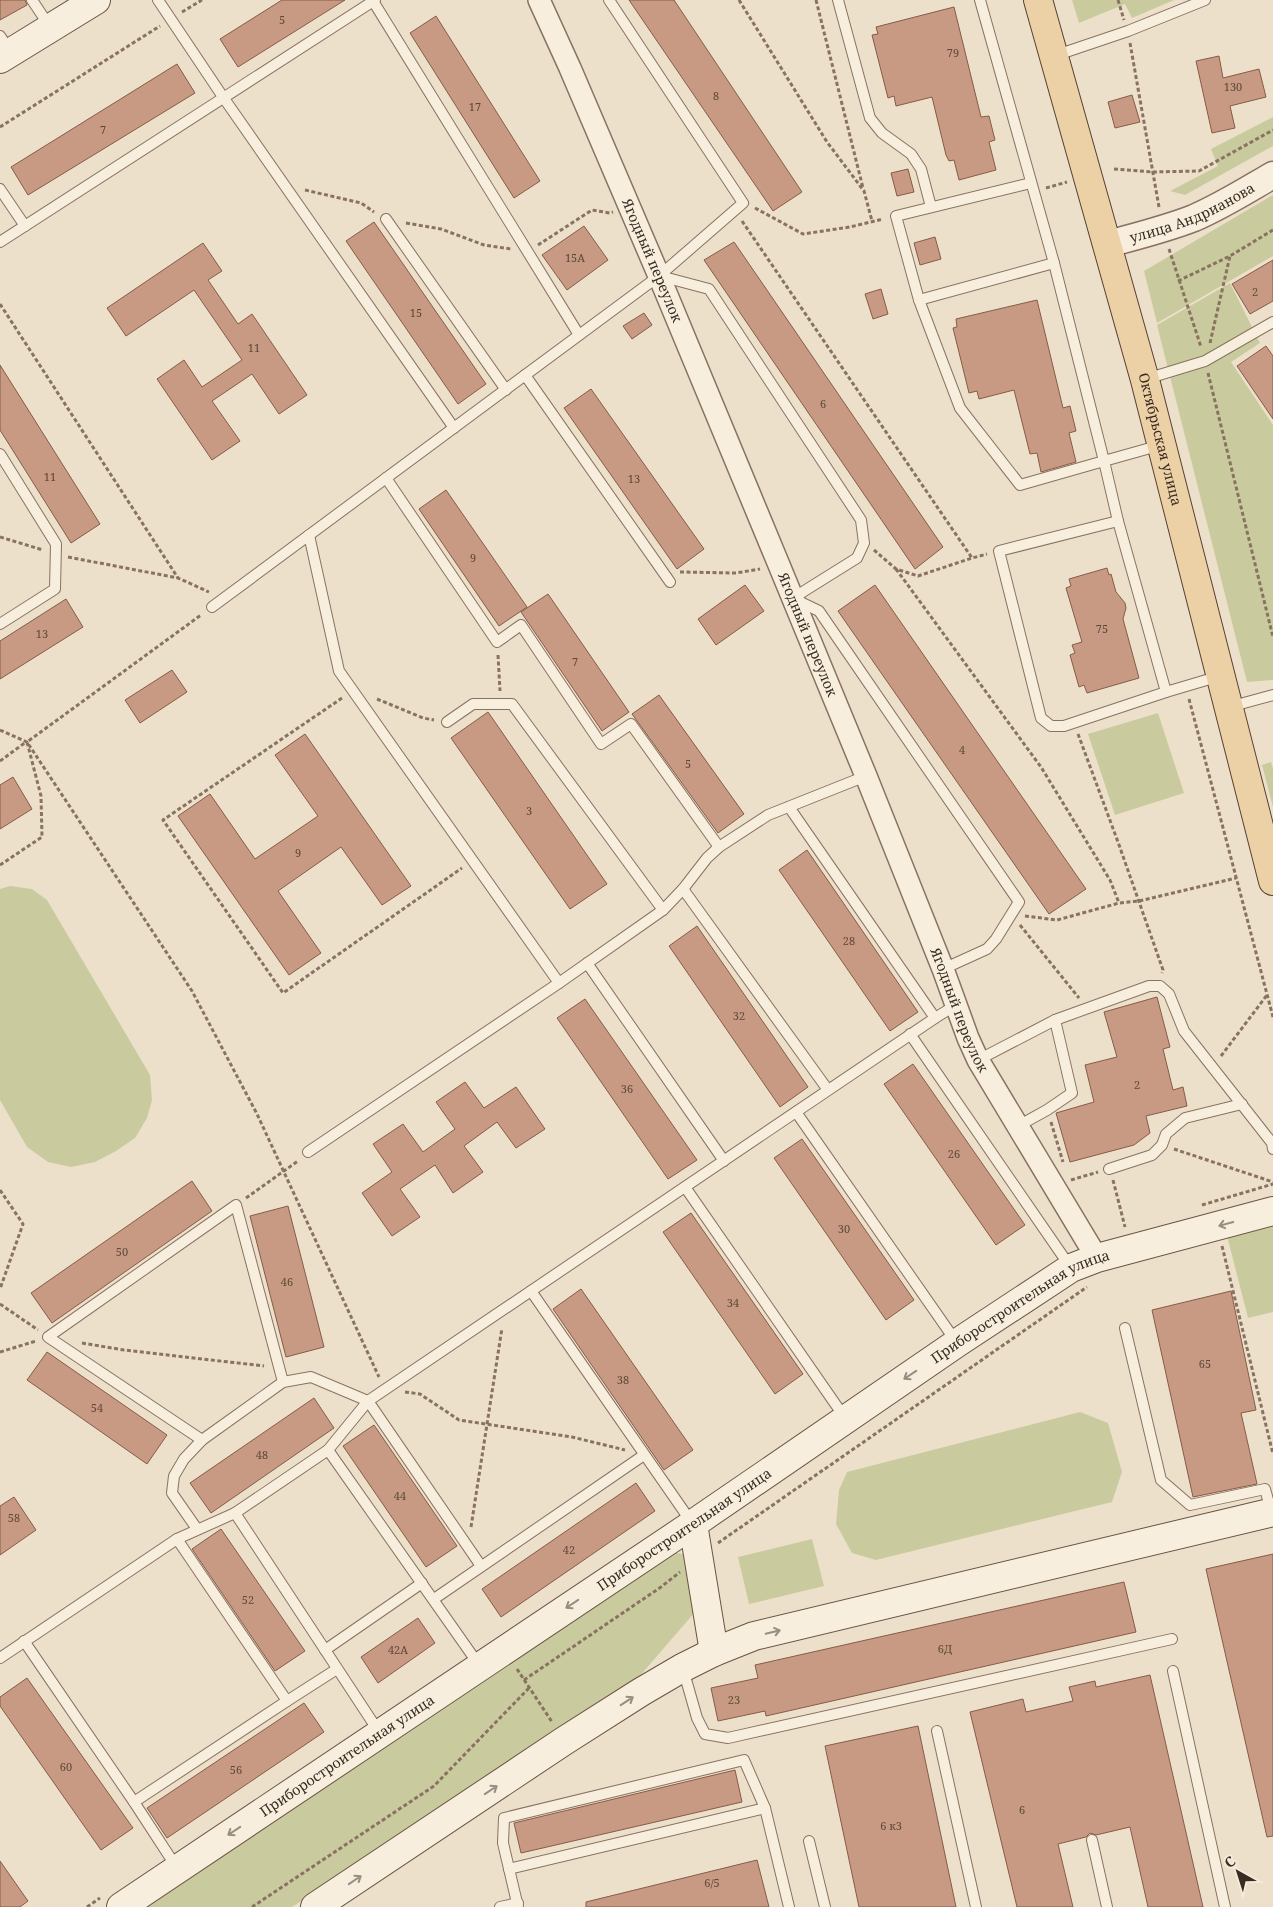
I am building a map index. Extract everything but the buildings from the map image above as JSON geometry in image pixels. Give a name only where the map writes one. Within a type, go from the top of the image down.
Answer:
[{"type":"main road","points":[[4,49],[50,28],[96,0]]},
{"type":"main road","name":"Октябрьская улица","points":[[1038,0],[1145,380],[1273,881]]},
{"type":"main road","name":"Приборостроительная улица","points":[[122,1907],[692,1524],[957,1343],[1080,1277],[1098,1258],[1273,1211]]},
{"type":"main road","points":[[315,1907],[564,1741],[682,1668],[714,1652],[754,1636],[1272,1512]]},
{"type":"main road","points":[[692,1524],[714,1652]]},
{"type":"street","name":"Ягодный переулок","points":[[539,0],[659,276],[793,598],[866,776],[978,1060],[1098,1258]]},
{"type":"street","name":"улица Андрианова","points":[[1108,244],[1194,218],[1227,202],[1273,175]]},
{"type":"lane","points":[[32,0],[50,28]]},
{"type":"lane","points":[[158,0],[223,97],[454,428]]},
{"type":"lane","points":[[212,607],[659,276],[743,203],[609,0]]},
{"type":"lane","points":[[838,0],[870,118],[882,133],[911,154],[921,169],[931,207]]},
{"type":"lane","points":[[980,0],[1054,263],[1118,521],[1166,692]]},
{"type":"lane","points":[[1054,56],[1128,31],[1205,0]]},
{"type":"lane","points":[[0,242],[374,1],[579,335]]},
{"type":"lane","points":[[1032,188],[931,207],[896,216],[919,300],[960,408],[1020,485],[1162,445]]},
{"type":"lane","points":[[0,189],[25,226]]},
{"type":"lane","points":[[386,219],[506,390]]},
{"type":"lane","points":[[919,300],[1054,263]]},
{"type":"lane","points":[[659,276],[709,289],[861,520],[864,543],[858,558],[793,598]]},
{"type":"lane","points":[[1145,380],[1205,361],[1273,322]]},
{"type":"lane","points":[[525,375],[670,582]]},
{"type":"lane","points":[[0,454],[56,544],[55,589],[0,624]]},
{"type":"lane","points":[[386,478],[497,642],[521,625],[601,744],[631,724],[720,847]]},
{"type":"lane","points":[[1118,521],[999,551],[1041,718],[1052,726],[1064,726],[1221,676]]},
{"type":"lane","points":[[310,535],[340,671],[559,983]]},
{"type":"lane","points":[[793,598],[820,611],[1019,902],[996,939],[987,949],[943,969]]},
{"type":"lane","points":[[1228,707],[1273,695]]},
{"type":"lane","points":[[447,722],[473,704],[512,704],[663,910]]},
{"type":"lane","points":[[308,1152],[559,983],[663,910],[683,889],[707,858],[720,847],[768,815],[866,776]]},
{"type":"lane","points":[[789,807],[934,1018]]},
{"type":"lane","points":[[683,889],[828,1090]]},
{"type":"lane","points":[[587,963],[724,1160]]},
{"type":"lane","points":[[978,1060],[1055,1020],[1149,986],[1160,986],[1169,994],[1184,1031],[1272,1143],[1273,1149]]},
{"type":"lane","points":[[0,1658],[177,1539],[234,1513],[328,1450],[368,1402],[910,1034],[956,1005]]},
{"type":"lane","points":[[1018,1126],[1072,1093],[1055,1020]]},
{"type":"lane","points":[[910,1034],[1080,1277]]},
{"type":"lane","points":[[1109,1169],[1152,1155],[1162,1145],[1166,1134],[1185,1118],[1242,1104]]},
{"type":"lane","points":[[796,1112],[957,1343]]},
{"type":"lane","points":[[685,1187],[845,1419]]},
{"type":"lane","points":[[202,1440],[48,1337],[236,1205],[283,1382]]},
{"type":"lane","points":[[531,1291],[692,1524]]},
{"type":"lane","points":[[1126,1328],[1161,1480],[1190,1505],[1265,1488],[1272,1512]]},
{"type":"lane","points":[[197,1529],[172,1493],[174,1476],[184,1459],[202,1440],[283,1382],[310,1377],[368,1402],[481,1566]]},
{"type":"lane","points":[[328,1450],[480,1665]]},
{"type":"lane","points":[[434,1599],[644,1455]]},
{"type":"lane","points":[[234,1513],[379,1733]]},
{"type":"lane","points":[[177,1539],[287,1701]]},
{"type":"lane","points":[[325,1650],[422,1583]]},
{"type":"lane","points":[[682,1668],[697,1718],[705,1734],[728,1738],[1172,1638]]},
{"type":"lane","points":[[24,1641],[178,1869]]},
{"type":"lane","points":[[134,1802],[337,1669]]},
{"type":"lane","points":[[1173,1671],[1225,1907]]},
{"type":"lane","points":[[938,1731],[976,1907]]},
{"type":"lane","points":[[500,1907],[518,1905],[503,1843],[504,1818],[744,1760],[765,1808],[789,1907]]},
{"type":"lane","points":[[509,1870],[765,1808]]},
{"type":"lane","points":[[1092,1840],[1107,1907]]},
{"type":"lane","points":[[809,1841],[825,1907]]},
{"type":"path","points":[[0,127],[202,0]]},
{"type":"path","points":[[739,0],[827,142],[864,192]]},
{"type":"path","points":[[816,0],[872,221]]},
{"type":"path","points":[[1118,0],[1128,31],[1160,212]]},
{"type":"path","points":[[1114,168],[1152,172],[1199,171],[1273,130]]},
{"type":"path","points":[[1032,188],[1072,181]]},
{"type":"path","points":[[285,185],[361,204],[386,219],[441,229],[484,245],[528,251],[592,210],[610,213],[620,209]]},
{"type":"path","points":[[743,203],[803,234],[896,216]]},
{"type":"path","points":[[734,210],[972,558]]},
{"type":"path","points":[[1178,281],[1230,256],[1273,230]]},
{"type":"path","points":[[1169,248],[1205,361],[1273,637]]},
{"type":"path","points":[[1205,361],[1230,256]]},
{"type":"path","points":[[0,304],[178,578]]},
{"type":"path","points":[[0,537],[56,554],[178,578],[223,599]]},
{"type":"path","points":[[864,543],[896,569],[1041,767],[1110,880],[1119,903]]},
{"type":"path","points":[[896,569],[918,576],[999,551]]},
{"type":"path","points":[[662,570],[686,573],[736,573],[779,565]]},
{"type":"path","points":[[0,761],[212,607]]},
{"type":"path","points":[[497,642],[501,704]]},
{"type":"path","points":[[1186,686],[1273,1017]]},
{"type":"path","points":[[447,722],[423,718],[353,690],[163,820],[283,993],[473,860]]},
{"type":"path","points":[[1074,722],[1163,970],[1160,986]]},
{"type":"path","points":[[0,730],[27,742],[192,992],[258,1114],[386,1390],[420,1394],[459,1420],[572,1437],[644,1455]]},
{"type":"path","points":[[0,865],[42,837],[41,796],[27,742]]},
{"type":"path","points":[[1012,915],[1057,920],[1119,903],[1139,901],[1236,878]]},
{"type":"path","points":[[1012,915],[1087,1008]]},
{"type":"path","points":[[1213,1066],[1267,995]]},
{"type":"path","points":[[1047,1110],[1064,1163]]},
{"type":"path","points":[[1162,1145],[1273,1182]]},
{"type":"path","points":[[236,1205],[308,1152]]},
{"type":"path","points":[[1066,1172],[1069,1180],[1109,1169],[1125,1227]]},
{"type":"path","points":[[0,1190],[22,1224],[0,1288]]},
{"type":"path","points":[[1217,1226],[1273,1454]]},
{"type":"path","points":[[524,1680],[661,1587],[698,1556],[1080,1277]]},
{"type":"path","points":[[0,1304],[48,1337],[124,1350],[280,1368]]},
{"type":"path","points":[[468,1547],[505,1309]]},
{"type":"path","points":[[0,1352],[48,1337]]},
{"type":"path","points":[[504,1650],[550,1719]]},
{"type":"path","points":[[252,1907],[434,1786],[529,1688]]},
{"type":"green space","points":[[1072,0],[1174,0],[1132,18],[1125,4],[1079,23]]},
{"type":"green space","points":[[1273,117],[1273,146],[1185,195],[1170,191],[1218,166],[1211,149]]},
{"type":"green space","points":[[1273,195],[1273,256],[1157,323],[1144,271]]},
{"type":"green space","points":[[1230,283],[1260,343],[1231,362],[1273,425],[1273,680],[1247,682],[1157,325]]},
{"type":"green space","points":[[1158,713],[1184,793],[1115,815],[1088,734]]},
{"type":"green space","points":[[1271,762],[1273,769],[1273,807],[1262,765]]},
{"type":"green space","points":[[10,886],[32,889],[47,900],[150,1075],[152,1100],[147,1118],[135,1138],[95,1162],[71,1167],[48,1162],[27,1147],[0,1100],[0,889]]},
{"type":"green space","points":[[1273,1223],[1273,1312],[1248,1318],[1227,1236]]},
{"type":"green space","points":[[1080,1412],[1108,1423],[1122,1472],[1112,1502],[876,1560],[852,1553],[836,1524],[839,1490],[847,1472]]},
{"type":"green space","points":[[812,1539],[824,1586],[749,1604],[738,1557]]},
{"type":"green space","points":[[670,1551],[686,1555],[695,1612],[632,1685],[292,1907],[143,1907]]}]
